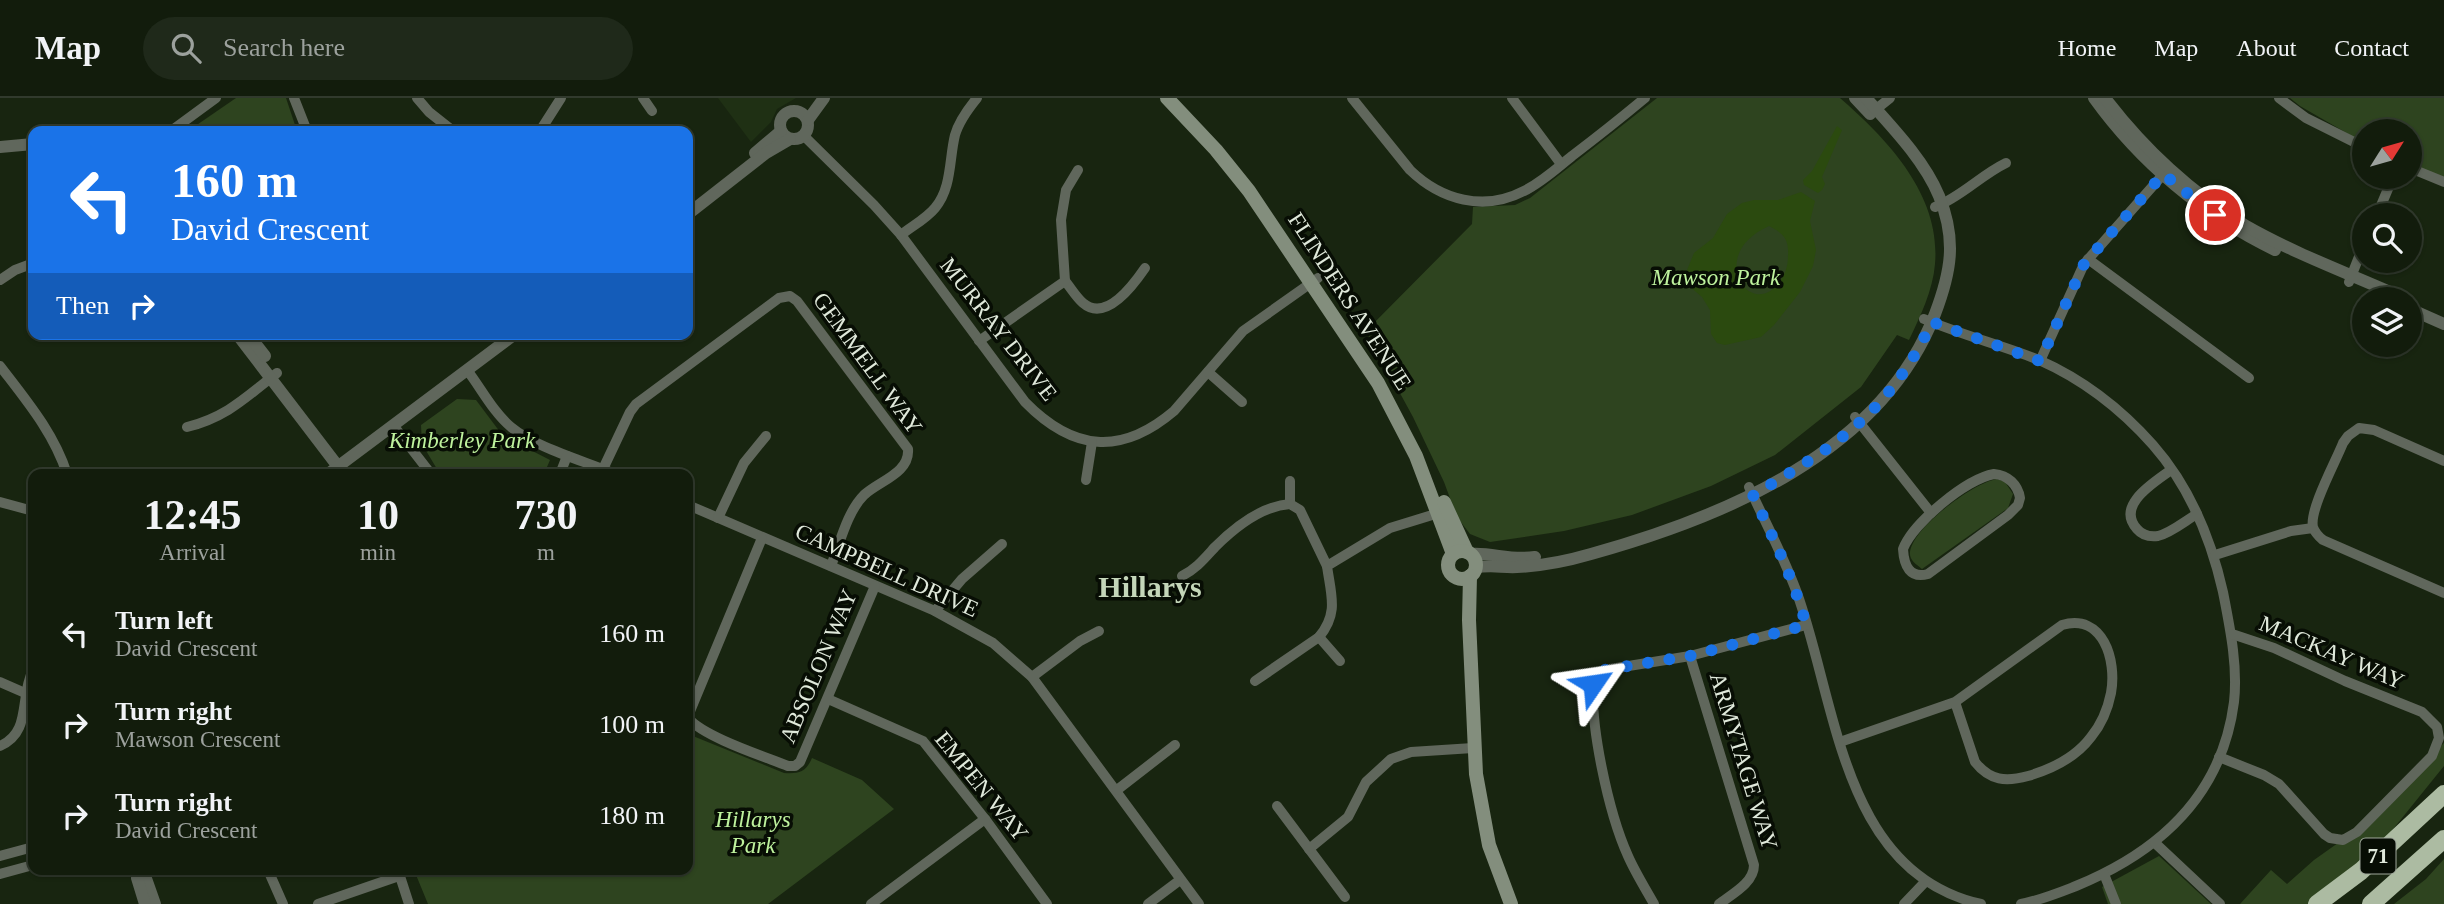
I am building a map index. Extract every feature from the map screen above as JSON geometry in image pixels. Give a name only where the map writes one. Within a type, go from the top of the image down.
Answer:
[{"type":"highway","name":"71","points":[[2317,904],[2361,870],[2444,794]]},
{"type":"highway","name":"71","points":[[2371,904],[2444,839]]},
{"type":"main road","name":"FLINDERS AVENUE","points":[[1167,98],[1242,182],[1388,383],[1408,419],[1443,512],[1463,553]]},
{"type":"main road","name":"FLINDERS AVENUE","points":[[1179,98],[1244,172],[1315,281]]},
{"type":"main road","points":[[1468,574],[1448,569],[1448,561],[1463,553],[1475,560],[1468,574],[1469,748],[1477,832],[1502,904]]},
{"type":"main road","points":[[1469,748],[1489,845],[1511,904]]},
{"type":"street","points":[[178,126],[216,98]]},
{"type":"street","points":[[294,98],[305,126]]},
{"type":"street","points":[[417,98],[438,126]]},
{"type":"street","points":[[543,126],[561,98]]},
{"type":"street","points":[[643,98],[652,111]]},
{"type":"street","points":[[693,200],[786,135],[804,136],[808,128],[804,116],[813,98]]},
{"type":"street","points":[[804,116],[824,98]]},
{"type":"street","points":[[901,234],[935,208],[941,198],[948,179],[956,135],[966,111],[977,98]]},
{"type":"street","points":[[1352,98],[1410,170],[1434,190],[1448,197],[1476,201],[1508,198],[1540,182],[1644,98]]},
{"type":"street","points":[[1513,98],[1561,164]]},
{"type":"street","points":[[1855,98],[1873,111]]},
{"type":"street","points":[[1468,574],[1589,555],[1693,520],[1751,491],[1858,420],[1896,372],[1928,320],[1942,266],[1938,205],[1866,98]]},
{"type":"street","points":[[1873,111],[1890,98]]},
{"type":"street","points":[[2094,98],[2135,147],[2166,171],[2201,206],[2253,240],[2374,287]]},
{"type":"street","points":[[2105,98],[2166,171]]},
{"type":"street","points":[[2279,98],[2306,118],[2352,141]]},
{"type":"street","points":[[786,135],[780,122],[784,115],[790,111],[804,116]]},
{"type":"street","points":[[693,210],[786,135]]},
{"type":"street","name":"MURRAY DRIVE","points":[[804,136],[901,234],[979,341],[1038,415],[1064,433],[1092,442],[1138,436],[1150,429],[1174,411],[1243,331],[1315,281]]},
{"type":"street","points":[[1,143],[28,137]]},
{"type":"street","points":[[1,143],[28,144]]},
{"type":"street","points":[[1938,205],[2006,163]]},
{"type":"street","points":[[1078,170],[1066,190],[1061,220],[1065,281],[1084,303],[1091,307],[1104,307],[1126,292],[1145,268]]},
{"type":"street","points":[[2040,361],[2088,259],[2166,171]]},
{"type":"street","points":[[2422,173],[2444,182]]},
{"type":"street","points":[[2088,259],[2249,378]]},
{"type":"street","points":[[0,280],[28,265]]},
{"type":"street","points":[[2350,278],[2352,273]]},
{"type":"street","points":[[2350,278],[2366,287]]},
{"type":"street","points":[[979,341],[1065,281]]},
{"type":"street","name":"GEMMELL WAY","points":[[603,469],[636,404],[779,298],[790,296],[797,301],[908,449],[905,465],[871,489],[857,504],[831,566]]},
{"type":"street","points":[[2422,306],[2444,316]]},
{"type":"street","points":[[2422,314],[2444,324]]},
{"type":"street","points":[[1928,320],[2040,361],[2074,377],[2102,397],[2154,446],[2185,489],[2215,555],[2232,634],[2234,701],[2219,757],[2186,812],[2155,843],[2104,874],[2039,901],[2021,904]]},
{"type":"street","points":[[242,340],[274,376]]},
{"type":"street","points":[[252,340],[274,376],[341,469],[469,373],[508,340]]},
{"type":"street","points":[[469,373],[519,340]]},
{"type":"street","points":[[0,366],[47,431],[65,469]]},
{"type":"street","points":[[1208,372],[1242,402]]},
{"type":"street","points":[[469,373],[510,426],[567,456],[603,469]]},
{"type":"street","points":[[187,427],[222,415],[274,376]]},
{"type":"street","points":[[1858,420],[1931,513]]},
{"type":"street","points":[[396,428],[427,469]]},
{"type":"street","points":[[2444,461],[2374,430],[2365,428],[2353,431],[2343,443],[2316,506],[2313,520],[2313,528],[2323,540],[2444,593]]},
{"type":"street","points":[[718,518],[744,463],[766,436]]},
{"type":"street","points":[[1086,480],[1092,442]]},
{"type":"street","points":[[562,469],[567,456]]},
{"type":"street","points":[[2171,470],[2133,503],[2132,521],[2136,529],[2149,536],[2158,536],[2197,514]]},
{"type":"street","points":[[2002,475],[2019,491],[2018,505],[2008,516],[1928,574],[1919,576],[1907,570],[1903,549],[1912,534],[1931,513],[1984,476],[2002,475]]},
{"type":"street","points":[[1290,481],[1290,504]]},
{"type":"street","points":[[1463,553],[1482,552],[1506,558],[1527,558],[1589,547],[1751,491]]},
{"type":"street","points":[[1751,491],[1798,595],[1854,785],[1874,828],[1925,882],[1981,904]]},
{"type":"street","points":[[0,502],[28,510]]},
{"type":"street","points":[[1182,576],[1200,565],[1237,527],[1270,509],[1290,504],[1300,510],[1327,566],[1333,610],[1319,637],[1255,681]]},
{"type":"street","name":"CAMPBELL DRIVE","points":[[693,507],[935,611],[993,643],[1032,677],[1199,904]]},
{"type":"street","points":[[1327,566],[1390,528],[1443,512]]},
{"type":"street","points":[[2215,555],[2291,531],[2313,528]]},
{"type":"street","name":"ABSOLON WAY","points":[[693,705],[762,538]]},
{"type":"street","points":[[935,611],[962,579],[1002,544]]},
{"type":"street","name":"ABSOLON WAY","points":[[693,724],[788,766],[795,766],[800,762],[875,586]]},
{"type":"street","points":[[1840,742],[1955,702],[2062,625],[2080,622],[2089,625],[2102,638],[2109,655],[2112,667],[2111,693],[2100,723],[2087,742],[2068,758],[2035,774],[2007,781],[1998,780],[1982,770],[1975,762],[1955,702]]},
{"type":"street","name":"ARMYTAGE WAY","points":[[1654,904],[1628,857],[1614,822],[1595,722],[1594,675],[1604,670],[1690,656],[1806,625]]},
{"type":"street","points":[[1032,677],[1080,641],[1100,631]]},
{"type":"street","name":"MACKAY WAY","points":[[2219,757],[2280,784],[2324,834],[2343,840],[2357,832],[2432,756],[2439,738],[2437,727],[2422,712],[2232,634]]},
{"type":"street","points":[[1319,637],[1340,662]]},
{"type":"street","name":"ARMYTAGE WAY","points":[[1690,656],[1754,865],[1754,873],[1749,879],[1719,904]]},
{"type":"street","points":[[0,682],[25,693]]},
{"type":"street","points":[[0,746],[19,732],[28,684]]},
{"type":"street","name":"EMPEN WAY","points":[[828,699],[923,741],[985,819],[1047,904]]},
{"type":"street","points":[[1117,790],[1175,745]]},
{"type":"street","points":[[1309,849],[1348,817],[1366,782],[1391,758],[1412,752],[1469,748]]},
{"type":"street","points":[[1277,806],[1345,897]]},
{"type":"street","points":[[871,904],[985,819]]},
{"type":"street","points":[[2155,843],[2220,904]]},
{"type":"street","points":[[0,856],[28,848]]},
{"type":"street","points":[[0,874],[28,866]]},
{"type":"street","points":[[2104,874],[2116,904]]},
{"type":"street","points":[[136,875],[145,904]]},
{"type":"street","points":[[145,875],[155,904]]},
{"type":"street","points":[[270,875],[283,904]]},
{"type":"street","points":[[318,904],[393,875]]},
{"type":"street","points":[[399,875],[409,904]]},
{"type":"street","points":[[1148,904],[1180,880]]},
{"type":"street","points":[[1904,904],[1925,882]]},
{"type":"shaded area","points":[[718,98],[796,98],[777,109],[771,122],[751,142]]},
{"type":"shaded area","points":[[1837,126],[1842,130],[1822,177],[1825,184],[1818,193],[1804,185],[1803,180],[1812,171]]},
{"type":"shaded area","points":[[1801,192],[1815,201],[1810,221],[1816,250],[1813,266],[1800,292],[1761,337],[1725,345],[1717,343],[1711,334],[1710,310],[1702,297],[1689,286],[1685,275],[1694,253],[1713,238],[1727,214],[1742,203],[1778,200]],"holes":[[[1769,226],[1786,241],[1787,267],[1777,285],[1766,293],[1755,294],[1746,288],[1739,278],[1736,266],[1740,252],[1750,238]]]},
{"type":"green space","points":[[236,98],[286,98],[295,126],[195,126]]},
{"type":"green space","name":"Mawson Park","points":[[1657,98],[1840,98],[1893,151],[1920,192],[1929,215],[1935,239],[1935,264],[1932,284],[1922,313],[1909,340],[1897,335],[1861,387],[1775,455],[1711,486],[1632,515],[1564,531],[1490,542],[1470,534],[1457,517],[1444,482],[1413,417],[1366,331],[1472,224],[1473,207],[1515,205],[1530,198]]},
{"type":"green space","points":[[2290,98],[2444,98],[2444,180],[2422,170],[2422,119],[2352,119],[2352,136]]},
{"type":"green space","name":"Kimberley Park","points":[[457,399],[476,400],[503,436],[550,460],[546,469],[437,469],[422,444],[421,425]]},
{"type":"green space","points":[[1997,479],[2005,482],[2013,494],[2008,508],[1922,569],[1915,564],[1910,552],[1922,530],[1946,507],[1975,488]]},
{"type":"green space","name":"Hillarys Park","points":[[693,736],[784,773],[801,771],[812,758],[862,780],[894,809],[768,904],[428,904],[416,875],[693,875]]},
{"type":"green space","points":[[2444,743],[2444,766],[2356,875],[2309,904],[2240,904],[2271,870],[2287,884],[2338,843]]},
{"type":"green space","points":[[2159,856],[2211,904],[2108,904],[2102,887]]},
{"type":"green space","points":[[2444,859],[2444,904],[2394,904],[2426,879]]},
{"type":"district","name":"Hillarys","points":[[1150,587]]},
{"type":"route","points":[[1593,684],[1594,675],[1604,670],[1690,656],[1806,625],[1784,560],[1753,495],[1827,449],[1874,411],[1909,366],[1932,322],[2040,361],[2084,264],[2163,174],[2215,215]]}]
